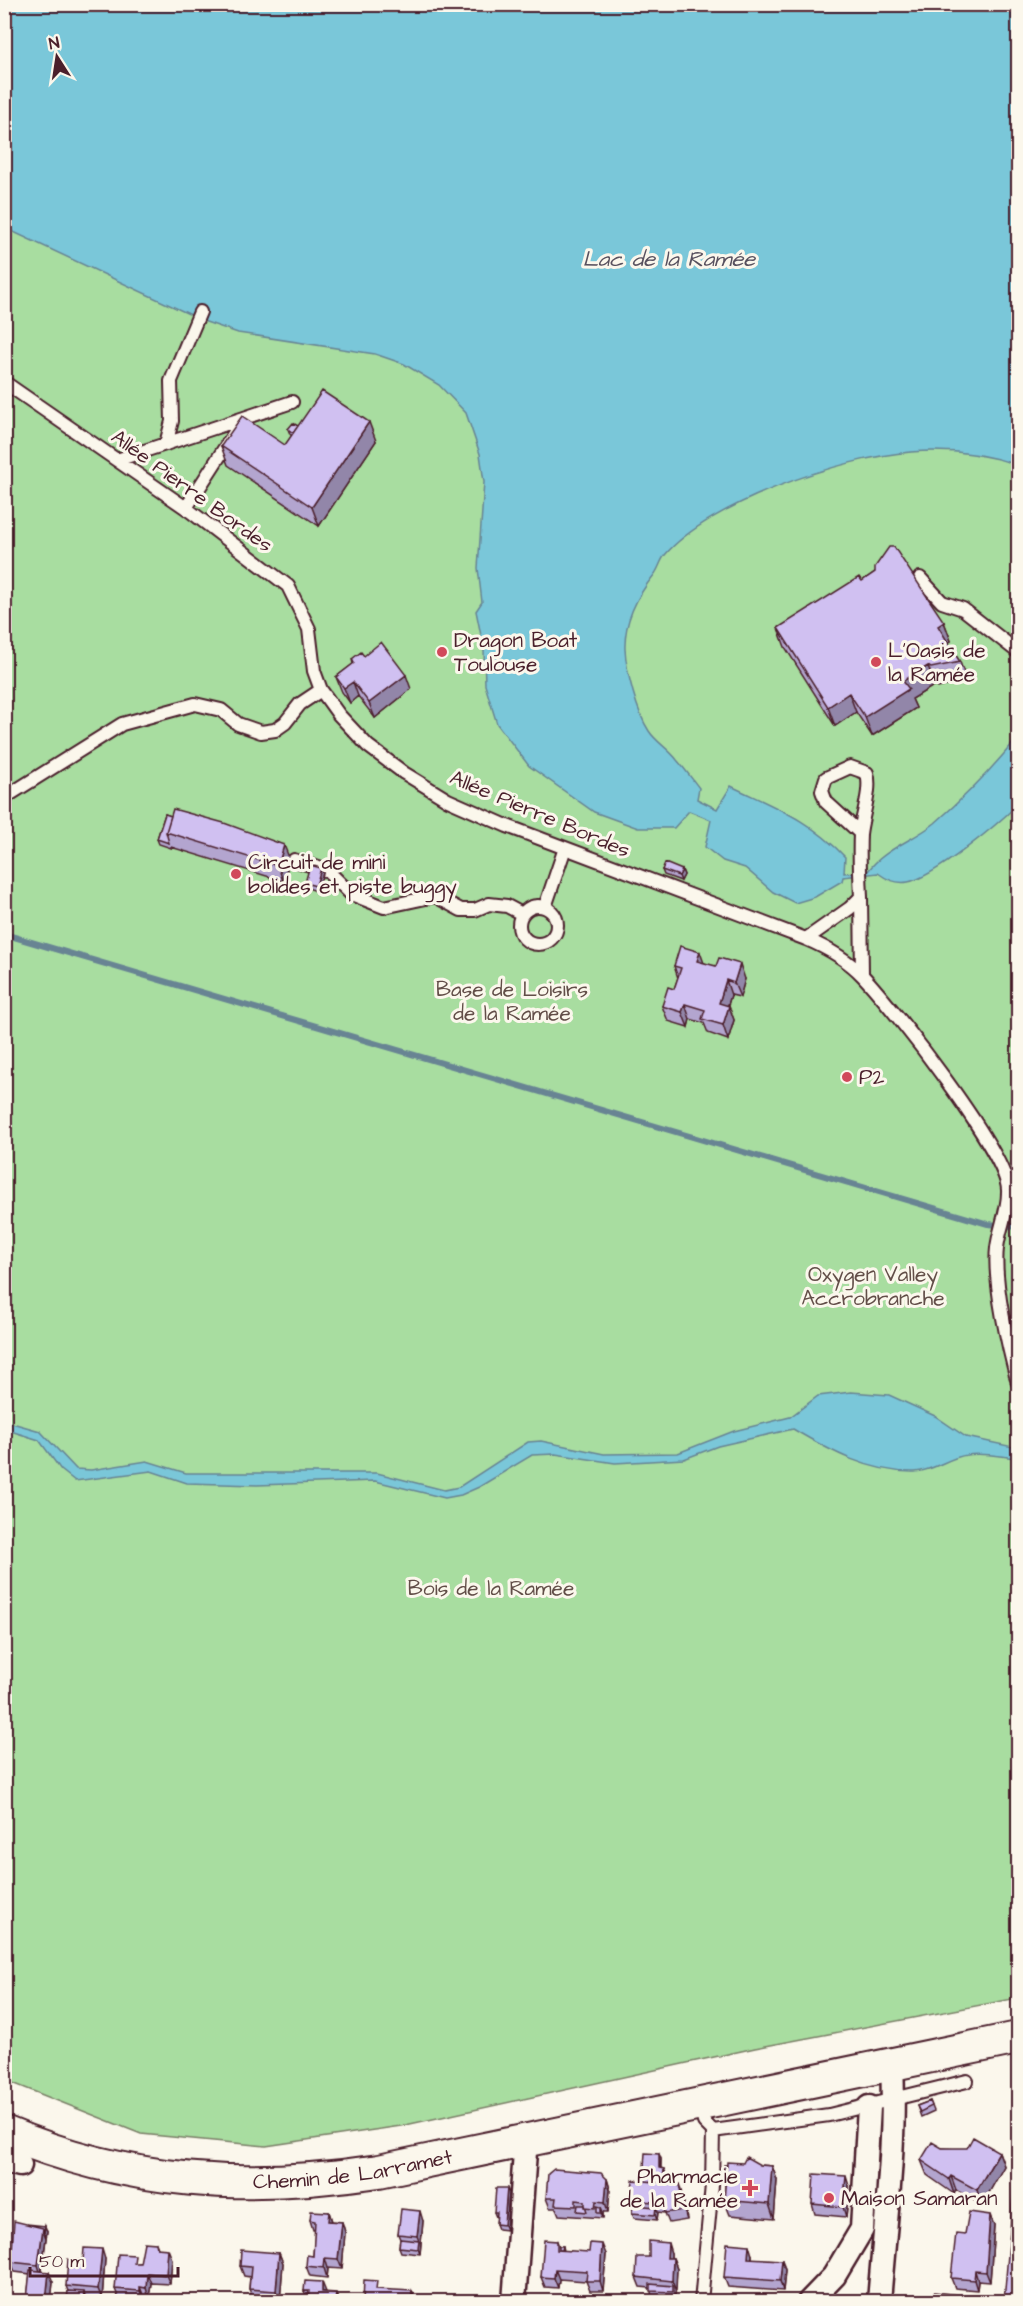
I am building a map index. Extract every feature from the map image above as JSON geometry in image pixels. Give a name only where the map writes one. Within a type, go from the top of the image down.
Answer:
[{"type":"main road","name":"Chemin de Larramet","points":[[4,2132],[52,2152],[111,2168],[162,2177],[259,2182],[325,2179],[379,2171],[523,2140],[706,2118],[892,2065],[1018,2038]]},
{"type":"street","points":[[879,2301],[891,2161],[894,2101],[892,2065]]},
{"type":"street","points":[[809,2301],[834,2276],[862,2229],[869,2107]]},
{"type":"street","points":[[514,2301],[525,2152],[523,2140]]},
{"type":"street","points":[[866,2159],[891,2161]]},
{"type":"lane","points":[[166,444],[172,421],[171,381],[200,312]]},
{"type":"lane","name":"Allée Pierre Bordes","points":[[4,382],[186,508],[288,586],[309,629],[314,671],[321,690],[339,715],[368,746],[404,773],[448,800],[565,848],[822,946],[862,975],[950,1087],[990,1144],[1005,1174],[1008,1191],[997,1250],[1009,1350],[1018,1383]]},
{"type":"lane","points":[[117,460],[292,402]]},
{"type":"lane","points":[[186,508],[244,418]]},
{"type":"lane","points":[[921,578],[942,602],[963,609],[1018,652]]},
{"type":"lane","points":[[4,798],[122,724],[195,704],[221,710],[238,724],[261,732],[275,730],[285,723],[300,704],[321,690]]},
{"type":"lane","points":[[860,833],[826,802],[822,791],[825,778],[850,767],[867,773],[870,784],[860,833],[862,975]]},
{"type":"lane","points":[[545,907],[565,848]]},
{"type":"lane","points":[[294,860],[328,872],[351,894],[384,907],[435,896],[461,910],[475,910],[489,904],[507,906],[522,914]]},
{"type":"lane","points":[[806,939],[850,908],[861,897]]},
{"type":"lane","points":[[532,907],[545,907],[555,914],[558,927],[553,939],[543,945],[531,944],[522,937],[518,926],[522,914],[532,907]]},
{"type":"lane","name":"Chemin de Larramet","points":[[706,2118],[869,2107],[967,2081]]},
{"type":"lane","points":[[701,2301],[712,2185],[706,2118]]},
{"type":"green space","name":"Base de Loisirs de la Ramée","points":[[5,5],[1018,5],[1018,1998],[755,2048],[401,2126],[266,2146],[141,2134],[5,2080]]},
{"type":"water","name":"Lac de la Ramée","points":[[4,5],[1018,5],[1018,465],[966,453],[911,452],[850,463],[815,473],[744,501],[685,536],[665,555],[656,573],[642,591],[629,618],[625,649],[627,669],[640,714],[652,735],[674,756],[699,788],[697,799],[717,809],[731,786],[777,808],[819,833],[832,844],[845,857],[844,873],[868,871],[882,857],[935,823],[978,782],[1018,737],[1018,804],[966,849],[920,878],[900,882],[878,873],[843,877],[842,881],[815,897],[795,903],[773,892],[745,868],[723,861],[705,847],[711,820],[689,811],[674,828],[638,828],[594,812],[529,766],[497,724],[485,685],[484,650],[476,611],[482,602],[478,568],[484,482],[480,454],[466,413],[439,385],[404,364],[375,354],[238,333],[206,322],[5,228]]},
{"type":"water","points":[[851,1392],[889,1395],[935,1416],[966,1437],[1018,1448],[1018,1458],[973,1454],[954,1458],[922,1471],[882,1469],[851,1459],[793,1429],[718,1446],[684,1459],[615,1463],[555,1454],[532,1455],[479,1487],[461,1495],[445,1498],[375,1481],[257,1485],[187,1483],[151,1471],[75,1481],[61,1470],[39,1440],[4,1429],[5,1421],[40,1431],[76,1469],[91,1470],[147,1461],[186,1473],[377,1473],[444,1490],[459,1487],[528,1442],[541,1441],[604,1454],[678,1453],[734,1431],[790,1417],[818,1396]]},
{"type":"building","points":[[322,391],[369,422],[312,507],[221,446],[242,416],[285,445]]},
{"type":"building","points":[[293,423],[298,426],[293,433],[288,429]]},
{"type":"building","name":"L'Oasis de la Ramée","points":[[889,547],[894,547],[944,622],[938,626],[960,662],[931,668],[928,666],[903,681],[909,689],[865,717],[849,693],[828,707],[778,628],[859,577],[862,581],[875,572],[875,567]]},
{"type":"building","points":[[381,642],[406,675],[369,703],[353,682],[344,688],[336,677],[354,663],[352,659],[361,652],[364,656]]},
{"type":"building","points":[[173,809],[224,823],[284,845],[278,866],[166,832]]},
{"type":"building","points":[[165,814],[171,816],[166,832],[169,843],[157,839]]},
{"type":"building","points":[[665,863],[682,870],[679,876],[662,870]]},
{"type":"building","points":[[310,865],[321,868],[316,886],[305,883]]},
{"type":"building","points":[[680,946],[700,952],[697,961],[716,966],[719,958],[740,964],[734,983],[726,980],[719,1003],[729,1006],[723,1025],[702,1019],[705,1010],[685,1004],[682,1012],[662,1006],[668,987],[674,989],[681,968],[674,966]]},
{"type":"building","points":[[930,2101],[932,2106],[920,2112],[917,2106]]},
{"type":"building","points":[[973,2137],[999,2152],[977,2190],[951,2176],[949,2179],[921,2160],[932,2142],[942,2148],[967,2148]]},
{"type":"building","points":[[1018,2137],[1018,2301],[1004,2301]]},
{"type":"building","points":[[645,2153],[659,2154],[659,2168],[664,2169],[663,2182],[643,2181]]},
{"type":"building","points":[[746,2157],[760,2165],[772,2166],[769,2204],[724,2200],[727,2162],[743,2163]]},
{"type":"building","points":[[554,2169],[601,2173],[607,2179],[605,2202],[596,2201],[595,2208],[585,2207],[585,2201],[576,2200],[576,2206],[555,2205],[556,2198],[546,2198],[548,2174]]},
{"type":"building","points":[[814,2174],[846,2176],[843,2207],[812,2204]]},
{"type":"building","points":[[633,2180],[679,2184],[684,2210],[665,2213],[664,2203],[631,2200]]},
{"type":"building","points":[[496,2188],[507,2188],[504,2225],[496,2224],[497,2212],[494,2212]]},
{"type":"building","points":[[578,2205],[585,2205],[587,2212],[577,2211]]},
{"type":"building","points":[[633,2205],[656,2207],[655,2215],[632,2213]]},
{"type":"building","points":[[597,2206],[601,2207],[601,2213],[597,2213]]},
{"type":"building","points":[[401,2209],[420,2211],[417,2236],[398,2234]]},
{"type":"building","points":[[311,2211],[329,2212],[328,2221],[342,2222],[338,2259],[325,2258],[324,2268],[306,2266],[307,2255],[313,2256],[315,2221],[310,2220]]},
{"type":"building","points":[[969,2212],[990,2215],[986,2272],[975,2271],[974,2280],[951,2278],[956,2233],[965,2234]]},
{"type":"building","points":[[14,2221],[43,2228],[38,2265],[11,2262]]},
{"type":"building","points":[[27,2224],[45,2226],[44,2233],[43,2228]]},
{"type":"building","points":[[400,2239],[419,2241],[418,2249],[399,2247]]},
{"type":"building","points":[[544,2240],[557,2241],[557,2250],[589,2252],[590,2243],[602,2244],[600,2281],[586,2281],[587,2271],[555,2269],[554,2278],[541,2277]]},
{"type":"building","points":[[649,2241],[668,2243],[667,2258],[673,2258],[672,2281],[636,2277],[637,2257],[649,2257]]},
{"type":"building","points":[[144,2242],[156,2243],[157,2248],[168,2249],[166,2275],[147,2273],[146,2288],[140,2287],[140,2291],[115,2289],[118,2254],[135,2255],[134,2263],[140,2263]]},
{"type":"building","points":[[727,2243],[749,2245],[748,2258],[782,2260],[780,2281],[724,2277]]},
{"type":"building","points":[[84,2248],[102,2249],[98,2289],[66,2286],[68,2259],[83,2261]]},
{"type":"building","points":[[241,2250],[279,2253],[276,2291],[249,2289],[251,2267],[240,2266]]},
{"type":"building","points":[[30,2270],[49,2272],[46,2301],[27,2299]]},
{"type":"building","points":[[364,2280],[377,2281],[376,2289],[412,2291],[411,2301],[363,2301]]},
{"type":"building","points":[[305,2281],[322,2282],[322,2292],[336,2293],[335,2301],[308,2301],[309,2291],[304,2291]]},
{"type":"building","points":[[650,2284],[673,2286],[673,2292],[650,2291]]},
{"type":"building","points":[[68,2291],[84,2292],[83,2301],[67,2300]]},
{"type":"building","points":[[934,2292],[958,2295],[957,2301],[933,2301]]},
{"type":"waterway","points":[[4,934],[988,1224],[1018,1227]]},
{"type":"place","name":"Dragon Boat Toulouse","points":[[442,652]]},
{"type":"place","name":"L'Oasis de la Ramée","points":[[876,662]]},
{"type":"place","name":"Circuit de mini bolides et piste buggy","points":[[236,874]]},
{"type":"place","name":"P2","points":[[847,1077]]},
{"type":"place","name":"Pharmacie de la Ramée","points":[[750,2188]]},
{"type":"place","name":"Maison Samaran","points":[[829,2198]]},
{"type":"park label","name":"Oxygen Valley Accrobranche","points":[[873,1286]]},
{"type":"park label","name":"Bois de la Ramée","points":[[491,1588]]}]
